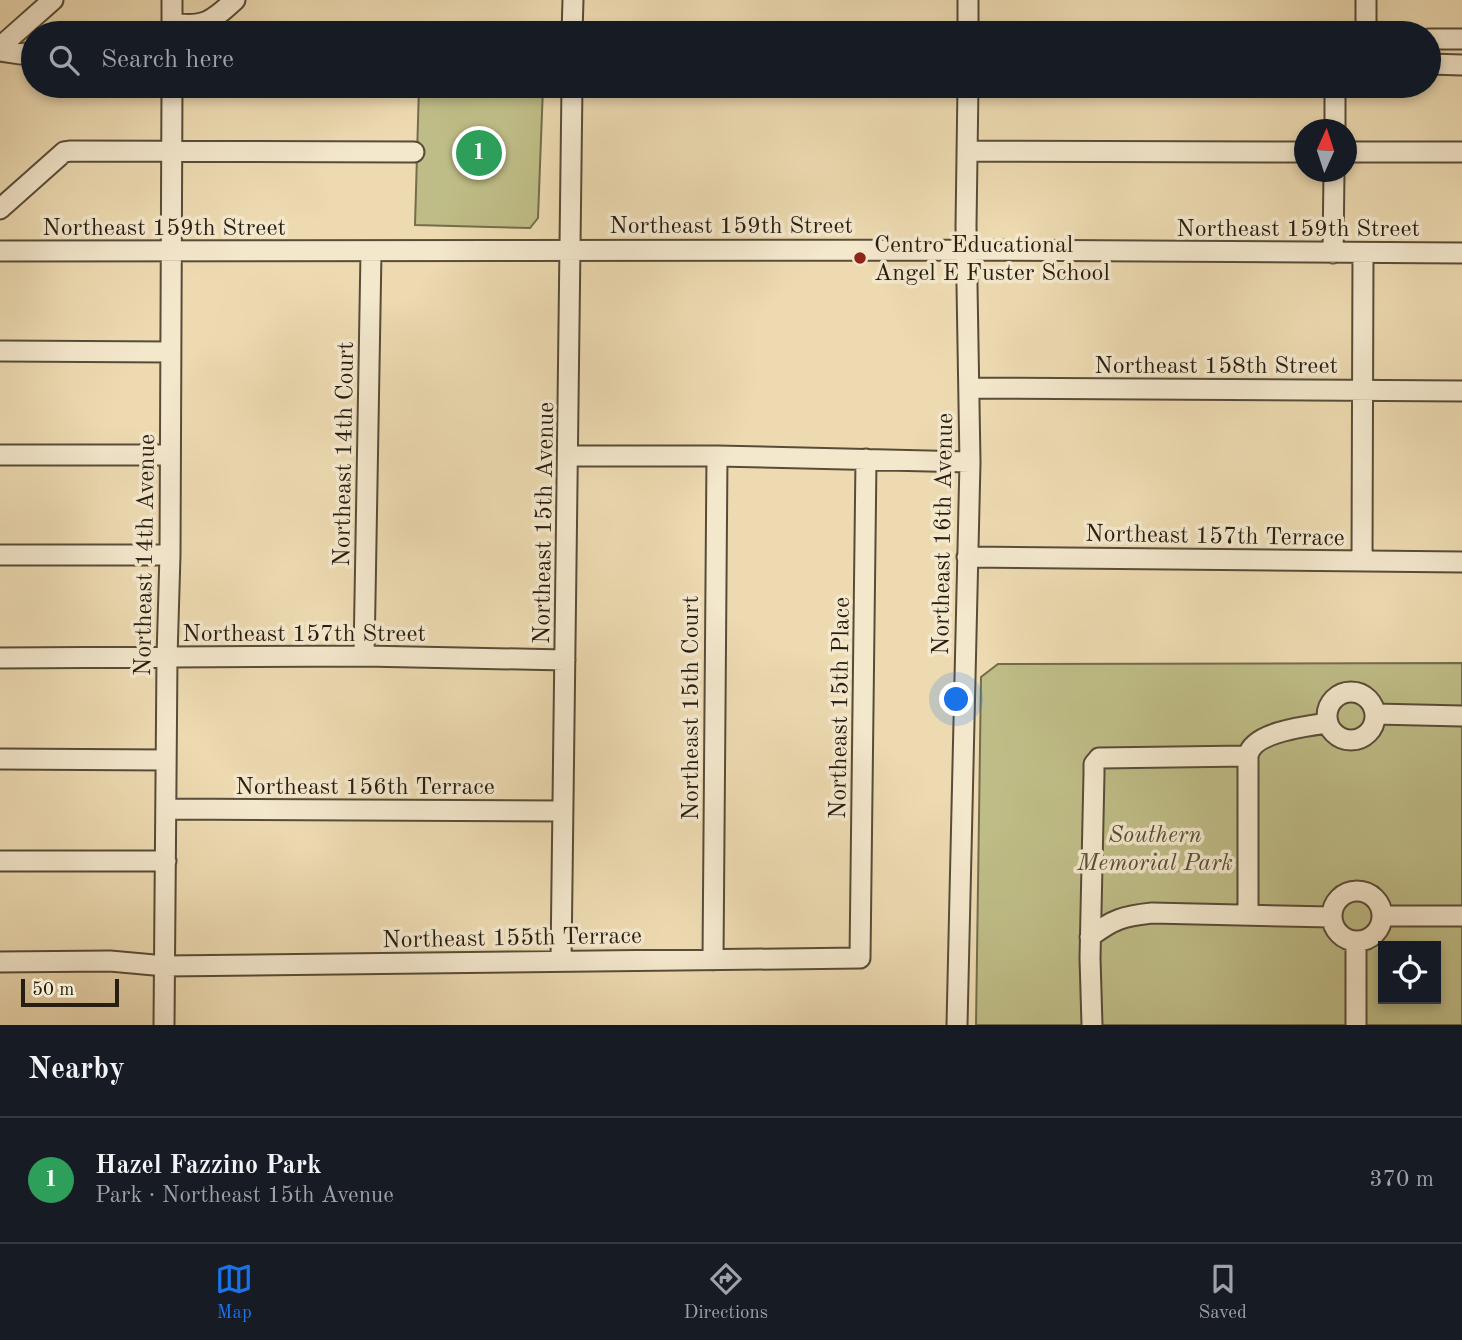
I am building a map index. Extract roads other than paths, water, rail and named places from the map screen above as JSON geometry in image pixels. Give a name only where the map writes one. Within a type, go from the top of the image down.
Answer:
[{"type":"street","points":[[36,21],[53,0]]},
{"type":"street","points":[[172,0],[172,21]]},
{"type":"street","points":[[210,21],[235,0]]},
{"type":"street","points":[[572,21],[573,0]]},
{"type":"street","points":[[968,0],[968,21]]},
{"type":"street","points":[[1366,0],[1366,21]]},
{"type":"street","points":[[0,49],[21,35]]},
{"type":"street","points":[[1441,39],[1462,39]]},
{"type":"street","points":[[0,49],[21,54]]},
{"type":"street","points":[[1441,64],[1462,65]]},
{"type":"street","name":"Northeast 14th Avenue","points":[[164,1025],[172,98]]},
{"type":"street","name":"Northeast 15th Avenue","points":[[561,961],[572,98]]},
{"type":"street","name":"Northeast 16th Avenue","points":[[957,1025],[970,462],[966,250],[968,98]]},
{"type":"street","points":[[1335,98],[1335,119]]},
{"type":"street","points":[[967,151],[1294,152]]},
{"type":"street","points":[[0,209],[64,152],[414,152]]},
{"type":"street","points":[[1357,152],[1462,152]]},
{"type":"street","points":[[1333,253],[1334,182]]},
{"type":"street","name":"Northeast 159th Street","points":[[0,251],[172,253],[966,250],[1462,253]]},
{"type":"street","name":"Northeast 14th Court","points":[[364,656],[371,252]]},
{"type":"street","points":[[1362,561],[1363,253]]},
{"type":"street","points":[[0,351],[170,352]]},
{"type":"street","name":"Northeast 158th Street","points":[[970,388],[1462,391]]},
{"type":"street","points":[[0,455],[169,455]]},
{"type":"street","points":[[568,456],[717,456],[970,462]]},
{"type":"street","name":"Northeast 15th Court","points":[[713,960],[717,456]]},
{"type":"street","name":"Northeast 15th Place","points":[[860,958],[866,459]]},
{"type":"street","points":[[0,555],[170,555]]},
{"type":"street","name":"Northeast 157th Terrace","points":[[967,557],[1462,562]]},
{"type":"street","name":"Northeast 157th Street","points":[[0,658],[364,656],[565,660]]},
{"type":"street","points":[[1347,693],[1362,695],[1369,700],[1375,714],[1375,722],[1366,735],[1352,740],[1337,736],[1328,723],[1329,707],[1333,700],[1347,693]]},
{"type":"street","points":[[1375,714],[1462,716]]},
{"type":"street","points":[[1248,915],[1249,748],[1256,741],[1282,732],[1328,723]]},
{"type":"street","points":[[1092,1025],[1090,937],[1094,764],[1099,758],[1248,756]]},
{"type":"street","points":[[0,759],[166,760]]},
{"type":"street","name":"Northeast 156th Terrace","points":[[166,809],[563,811]]},
{"type":"street","points":[[0,861],[166,861]]},
{"type":"street","points":[[1358,890],[1374,897],[1379,903],[1382,916],[1380,928],[1374,934],[1368,939],[1356,941],[1343,938],[1337,932],[1331,917],[1332,909],[1342,895],[1358,890]]},
{"type":"street","points":[[1090,937],[1108,923],[1125,915],[1152,913],[1331,917]]},
{"type":"street","points":[[1382,916],[1462,916]]},
{"type":"street","points":[[1356,941],[1356,1025]]},
{"type":"street","name":"Northeast 155th Terrace","points":[[0,962],[110,961],[165,966],[860,958]]},
{"type":"place","name":"Hazel Fazzino Park","points":[[479,153]]},
{"type":"place","name":"Centro Educational Angel E Fuster School","points":[[860,258]]},
{"type":"park label","name":"Southern Memorial Park","points":[[1155,848]]}]
